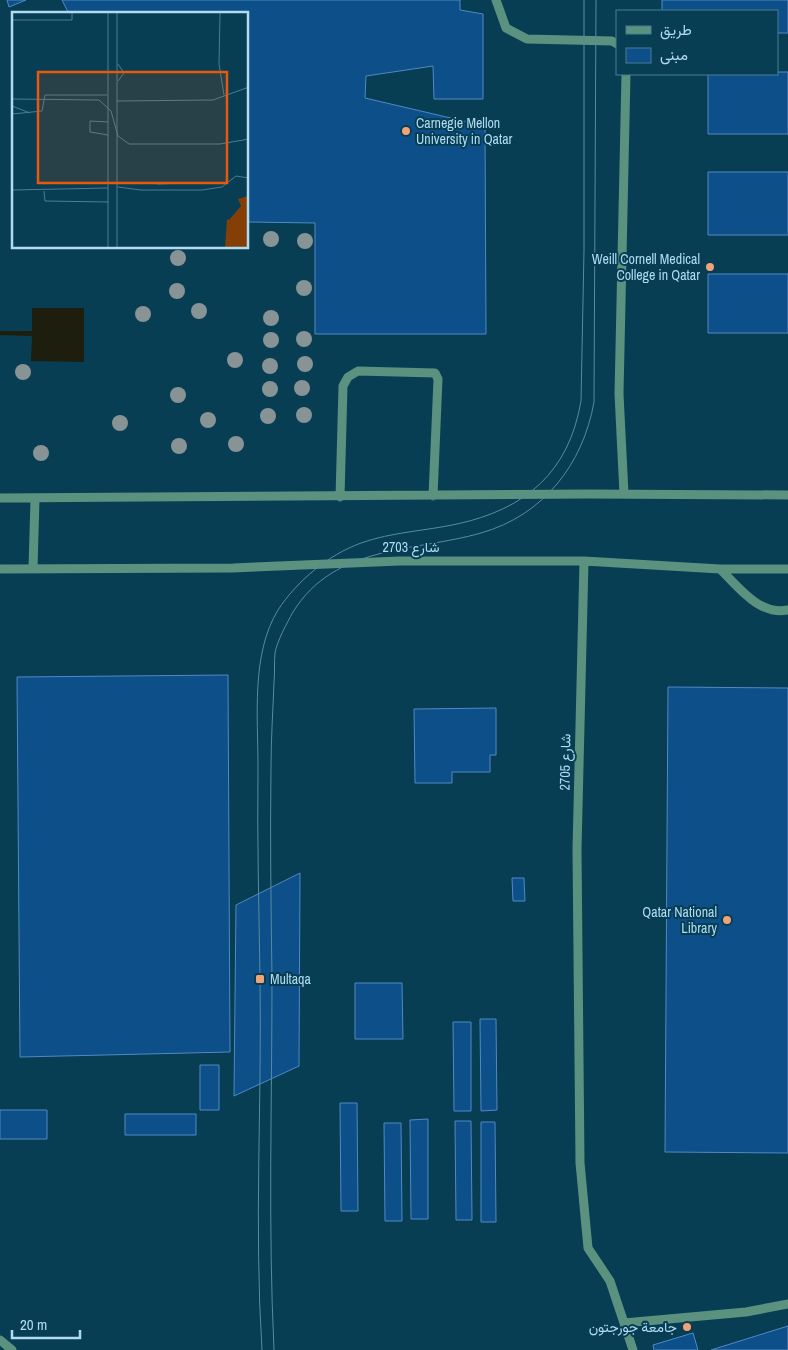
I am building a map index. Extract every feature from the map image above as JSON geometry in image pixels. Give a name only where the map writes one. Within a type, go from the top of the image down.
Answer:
[{"type":"street","points":[[496,0],[506,28],[527,39],[612,40],[616,43]]},
{"type":"street","points":[[624,494],[619,394],[626,75]]},
{"type":"street","points":[[340,497],[343,386],[348,377],[358,371],[435,373],[438,379],[433,496]]},
{"type":"street","points":[[0,498],[35,500],[624,494],[788,495]]},
{"type":"street","points":[[33,568],[35,500]]},
{"type":"street","name":"شارع 2703","points":[[0,569],[233,568],[390,561],[584,561],[720,569],[788,569]]},
{"type":"street","name":"شارع 2705","points":[[584,561],[577,849],[580,1163],[588,1248],[610,1282],[624,1323]]},
{"type":"street","points":[[720,569],[757,604],[770,609],[788,610]]},
{"type":"street","points":[[633,1350],[624,1323],[746,1312],[788,1304]]},
{"type":"street","points":[[0,1340],[12,1350]]},
{"type":"shaded area","points":[[32,308],[84,308],[84,362],[31,361],[32,336],[0,335],[0,331],[32,331]]},
{"type":"building","points":[[7,0],[26,0],[9,7]]},
{"type":"building","points":[[62,0],[460,0],[460,10],[483,14],[483,99],[434,99],[433,66],[366,76],[365,98],[485,126],[486,334],[315,334],[315,223],[249,222],[249,12],[68,12]]},
{"type":"building","points":[[662,0],[788,0],[788,33],[778,33],[778,10],[662,10]]},
{"type":"building","points":[[778,72],[788,72],[788,134],[708,134],[708,75],[778,75]]},
{"type":"building","points":[[708,172],[788,172],[788,235],[708,235]]},
{"type":"building","points":[[708,274],[788,274],[788,333],[708,333]]},
{"type":"building","points":[[228,675],[230,1052],[20,1057],[17,677]]},
{"type":"building","name":"Qatar National Library","points":[[668,687],[788,688],[788,1153],[665,1152]]},
{"type":"building","points":[[496,708],[496,755],[490,755],[490,772],[452,772],[452,783],[415,783],[414,709]]},
{"type":"building","points":[[300,873],[299,1066],[234,1096],[236,905]]},
{"type":"building","points":[[512,878],[524,878],[525,901],[513,901]]},
{"type":"building","points":[[355,983],[402,983],[403,1039],[355,1039]]},
{"type":"building","points":[[480,1019],[496,1019],[497,1110],[481,1111]]},
{"type":"building","points":[[453,1022],[471,1022],[471,1111],[454,1111]]},
{"type":"building","points":[[200,1065],[219,1065],[219,1110],[200,1110]]},
{"type":"building","points":[[340,1103],[357,1103],[358,1211],[341,1211]]},
{"type":"building","points":[[0,1110],[47,1110],[47,1139],[0,1139]]},
{"type":"building","points":[[125,1114],[196,1114],[196,1135],[125,1135]]},
{"type":"building","points":[[428,1119],[428,1219],[411,1219],[410,1120]]},
{"type":"building","points":[[455,1121],[471,1121],[472,1220],[456,1220]]},
{"type":"building","points":[[481,1122],[495,1122],[496,1222],[481,1222]]},
{"type":"building","points":[[384,1123],[401,1123],[402,1221],[385,1221]]},
{"type":"building","points":[[788,1326],[788,1350],[711,1350]]},
{"type":"building","points":[[693,1333],[698,1350],[654,1350],[653,1345]]},
{"type":"tram line","points":[[262,1350],[258,1211],[260,1025],[257,707],[263,646],[269,627],[278,610],[294,589],[314,570],[337,554],[373,539],[457,524],[504,508],[540,484],[555,467],[566,448],[575,426],[581,401],[584,250],[584,0]]},
{"type":"tram line","points":[[274,1350],[271,1211],[271,746],[276,648],[293,612],[310,590],[331,574],[354,562],[378,554],[456,539],[503,525],[524,514],[542,500],[557,484],[581,446],[589,425],[594,402],[596,0]]},
{"type":"place","name":"Carnegie Mellon University in Qatar","points":[[406,131]]},
{"type":"place","name":"Weill Cornell Medical College in Qatar","points":[[710,267]]},
{"type":"place","name":"Qatar National Library","points":[[727,920]]},
{"type":"place","name":"Multaqa","points":[[260,979]]},
{"type":"place","name":"جامعة جورجتون","points":[[687,1327]]}]
